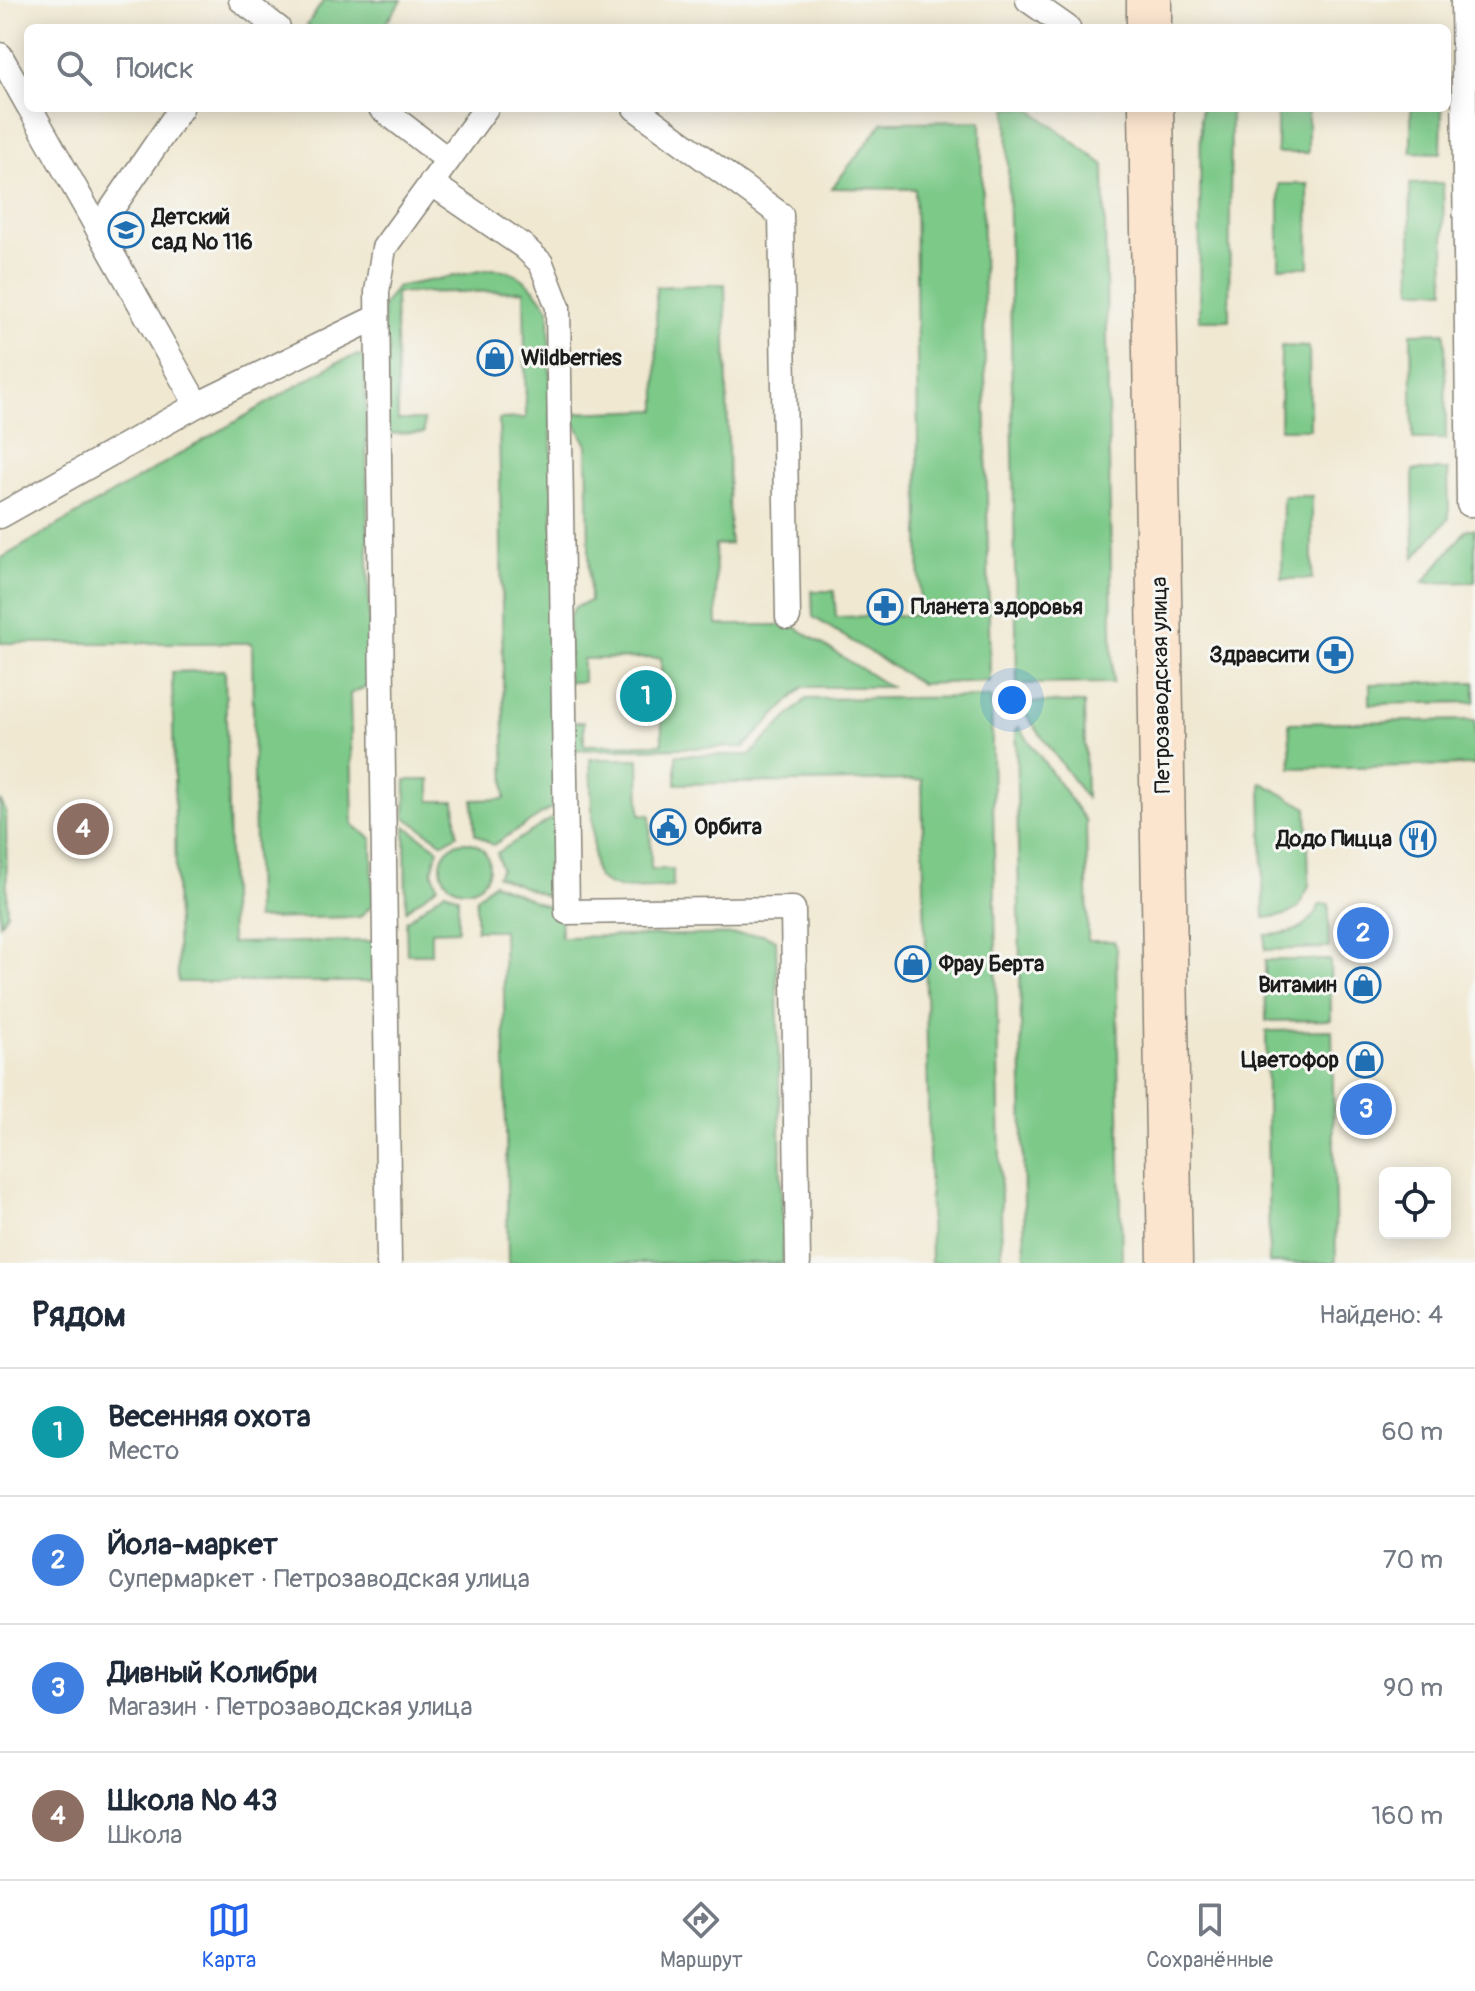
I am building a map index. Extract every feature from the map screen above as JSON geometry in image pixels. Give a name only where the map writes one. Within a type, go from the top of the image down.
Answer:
[{"type":"street","points":[[1149,0],[1149,24]]},
{"type":"street","name":"Петрозаводская улица","points":[[1151,112],[1170,1263]]},
{"type":"lane","points":[[1028,0],[1062,24]]},
{"type":"lane","points":[[1463,0],[1455,34],[1469,504],[1475,504]]},
{"type":"lane","points":[[240,24],[250,3],[274,24]]},
{"type":"lane","points":[[0,55],[24,97]]},
{"type":"lane","points":[[32,112],[197,405]]},
{"type":"lane","points":[[98,229],[178,112]]},
{"type":"lane","points":[[386,112],[448,160]]},
{"type":"lane","points":[[389,1263],[375,318],[384,248],[483,112]]},
{"type":"lane","points":[[640,112],[781,215],[788,617]]},
{"type":"lane","points":[[431,183],[523,246],[541,263],[558,307],[567,912],[793,909],[798,1263]]},
{"type":"lane","points":[[0,516],[197,405],[375,318]]},
{"type":"green space","points":[[324,0],[402,0],[385,24],[308,24]]},
{"type":"green space","points":[[1007,112],[1034,112],[1104,165],[1113,683],[1017,684]]},
{"type":"green space","points":[[1201,112],[1231,112],[1229,320],[1199,320]]},
{"type":"green space","points":[[1277,112],[1308,112],[1308,153],[1277,153]]},
{"type":"green space","points":[[1411,112],[1442,112],[1441,153],[1411,152]]},
{"type":"green space","points":[[981,121],[990,681],[921,684],[813,617],[812,591],[834,591],[836,617],[920,615],[915,189],[832,188],[883,122]]},
{"type":"green space","points":[[1443,183],[1445,290],[1412,290],[1410,184]]},
{"type":"green space","points":[[1279,184],[1308,184],[1309,267],[1279,267]]},
{"type":"green space","points":[[491,269],[518,276],[532,287],[549,309],[558,804],[493,845],[475,834],[473,800],[505,799],[499,419],[526,418],[524,291],[395,293],[398,420],[424,420],[424,433],[386,434],[383,306],[396,287]]},
{"type":"green space","points":[[725,284],[730,544],[715,545],[717,625],[792,625],[890,687],[803,687],[744,747],[568,750],[567,722],[584,722],[584,745],[662,744],[661,658],[583,659],[583,682],[568,682],[569,617],[575,607],[590,601],[587,445],[570,413],[657,410],[656,287]]},
{"type":"green space","points":[[1445,332],[1446,439],[1413,439],[1411,333]]},
{"type":"green space","points":[[1281,346],[1309,347],[1310,429],[1280,429]]},
{"type":"green space","points":[[358,355],[365,358],[370,685],[350,694],[353,825],[372,839],[373,904],[360,917],[256,919],[252,643],[0,643],[0,559],[336,363]]},
{"type":"green space","points":[[1413,470],[1448,470],[1449,518],[1414,558]]},
{"type":"green space","points":[[1283,496],[1312,496],[1312,579],[1282,579]]},
{"type":"green space","points":[[1467,529],[1475,529],[1475,582],[1423,583]]},
{"type":"green space","points":[[225,670],[231,943],[373,941],[374,982],[178,982],[172,672]]},
{"type":"green space","points":[[1475,682],[1475,702],[1370,704],[1370,684]]},
{"type":"green space","points":[[991,697],[1002,1263],[931,1263],[922,780],[676,784],[676,755],[750,755],[806,699]]},
{"type":"green space","points":[[1017,702],[1084,703],[1086,798]]},
{"type":"green space","points":[[1475,720],[1475,765],[1291,768],[1289,723]]},
{"type":"green space","points":[[1019,727],[1086,821],[1088,941],[1114,941],[1116,947],[1122,1263],[1025,1263],[1016,730]]},
{"type":"green space","points":[[590,759],[639,759],[640,814],[650,815],[651,869],[673,869],[673,887],[625,888],[604,882],[597,875]]},
{"type":"green space","points":[[406,780],[430,780],[430,801],[455,801],[457,835],[443,843],[405,817]]},
{"type":"green space","points":[[1261,782],[1307,808],[1309,886],[1298,908],[1286,915],[1264,918]]},
{"type":"green space","points":[[0,800],[6,812],[7,913],[0,924]]},
{"type":"green space","points":[[559,814],[560,902],[497,876],[501,869],[497,853]]},
{"type":"green space","points":[[405,826],[438,849],[432,871],[438,886],[406,910]]},
{"type":"green space","points":[[465,842],[474,843],[482,849],[488,857],[488,875],[482,883],[474,889],[465,890],[456,889],[448,883],[442,875],[441,866],[442,857],[448,849],[456,843]]},
{"type":"green space","points":[[493,883],[560,912],[561,937],[763,934],[776,940],[783,1263],[508,1263],[503,930],[476,930],[476,898]]},
{"type":"green space","points":[[445,891],[458,897],[458,930],[431,931],[431,954],[407,954],[406,921]]},
{"type":"green space","points":[[1320,904],[1329,904],[1329,948],[1265,950],[1265,935],[1298,929],[1310,920]]},
{"type":"green space","points":[[1265,960],[1330,960],[1331,1020],[1266,1021]]},
{"type":"green space","points":[[1332,1030],[1336,1263],[1269,1263],[1266,1031]]},
{"type":"place","name":"Детский сад № 116","points":[[126,230]]},
{"type":"place","name":"Wildberries","points":[[495,358]]},
{"type":"place","name":"Планета здоровья","points":[[885,607]]},
{"type":"place","name":"Здравсити","points":[[1335,655]]},
{"type":"place","name":"Весенняя охота","points":[[646,696]]},
{"type":"place","name":"Орбита","points":[[668,827]]},
{"type":"place","name":"Школа № 43","points":[[83,829]]},
{"type":"place","name":"Додо Пицца","points":[[1418,839]]},
{"type":"place","name":"Йола-маркет","points":[[1363,933]]},
{"type":"place","name":"Фрау Берта","points":[[913,964]]},
{"type":"place","name":"Витамин","points":[[1363,985]]},
{"type":"place","name":"Цветофор","points":[[1365,1060]]},
{"type":"place","name":"Дивный Колибри","points":[[1366,1109]]}]
